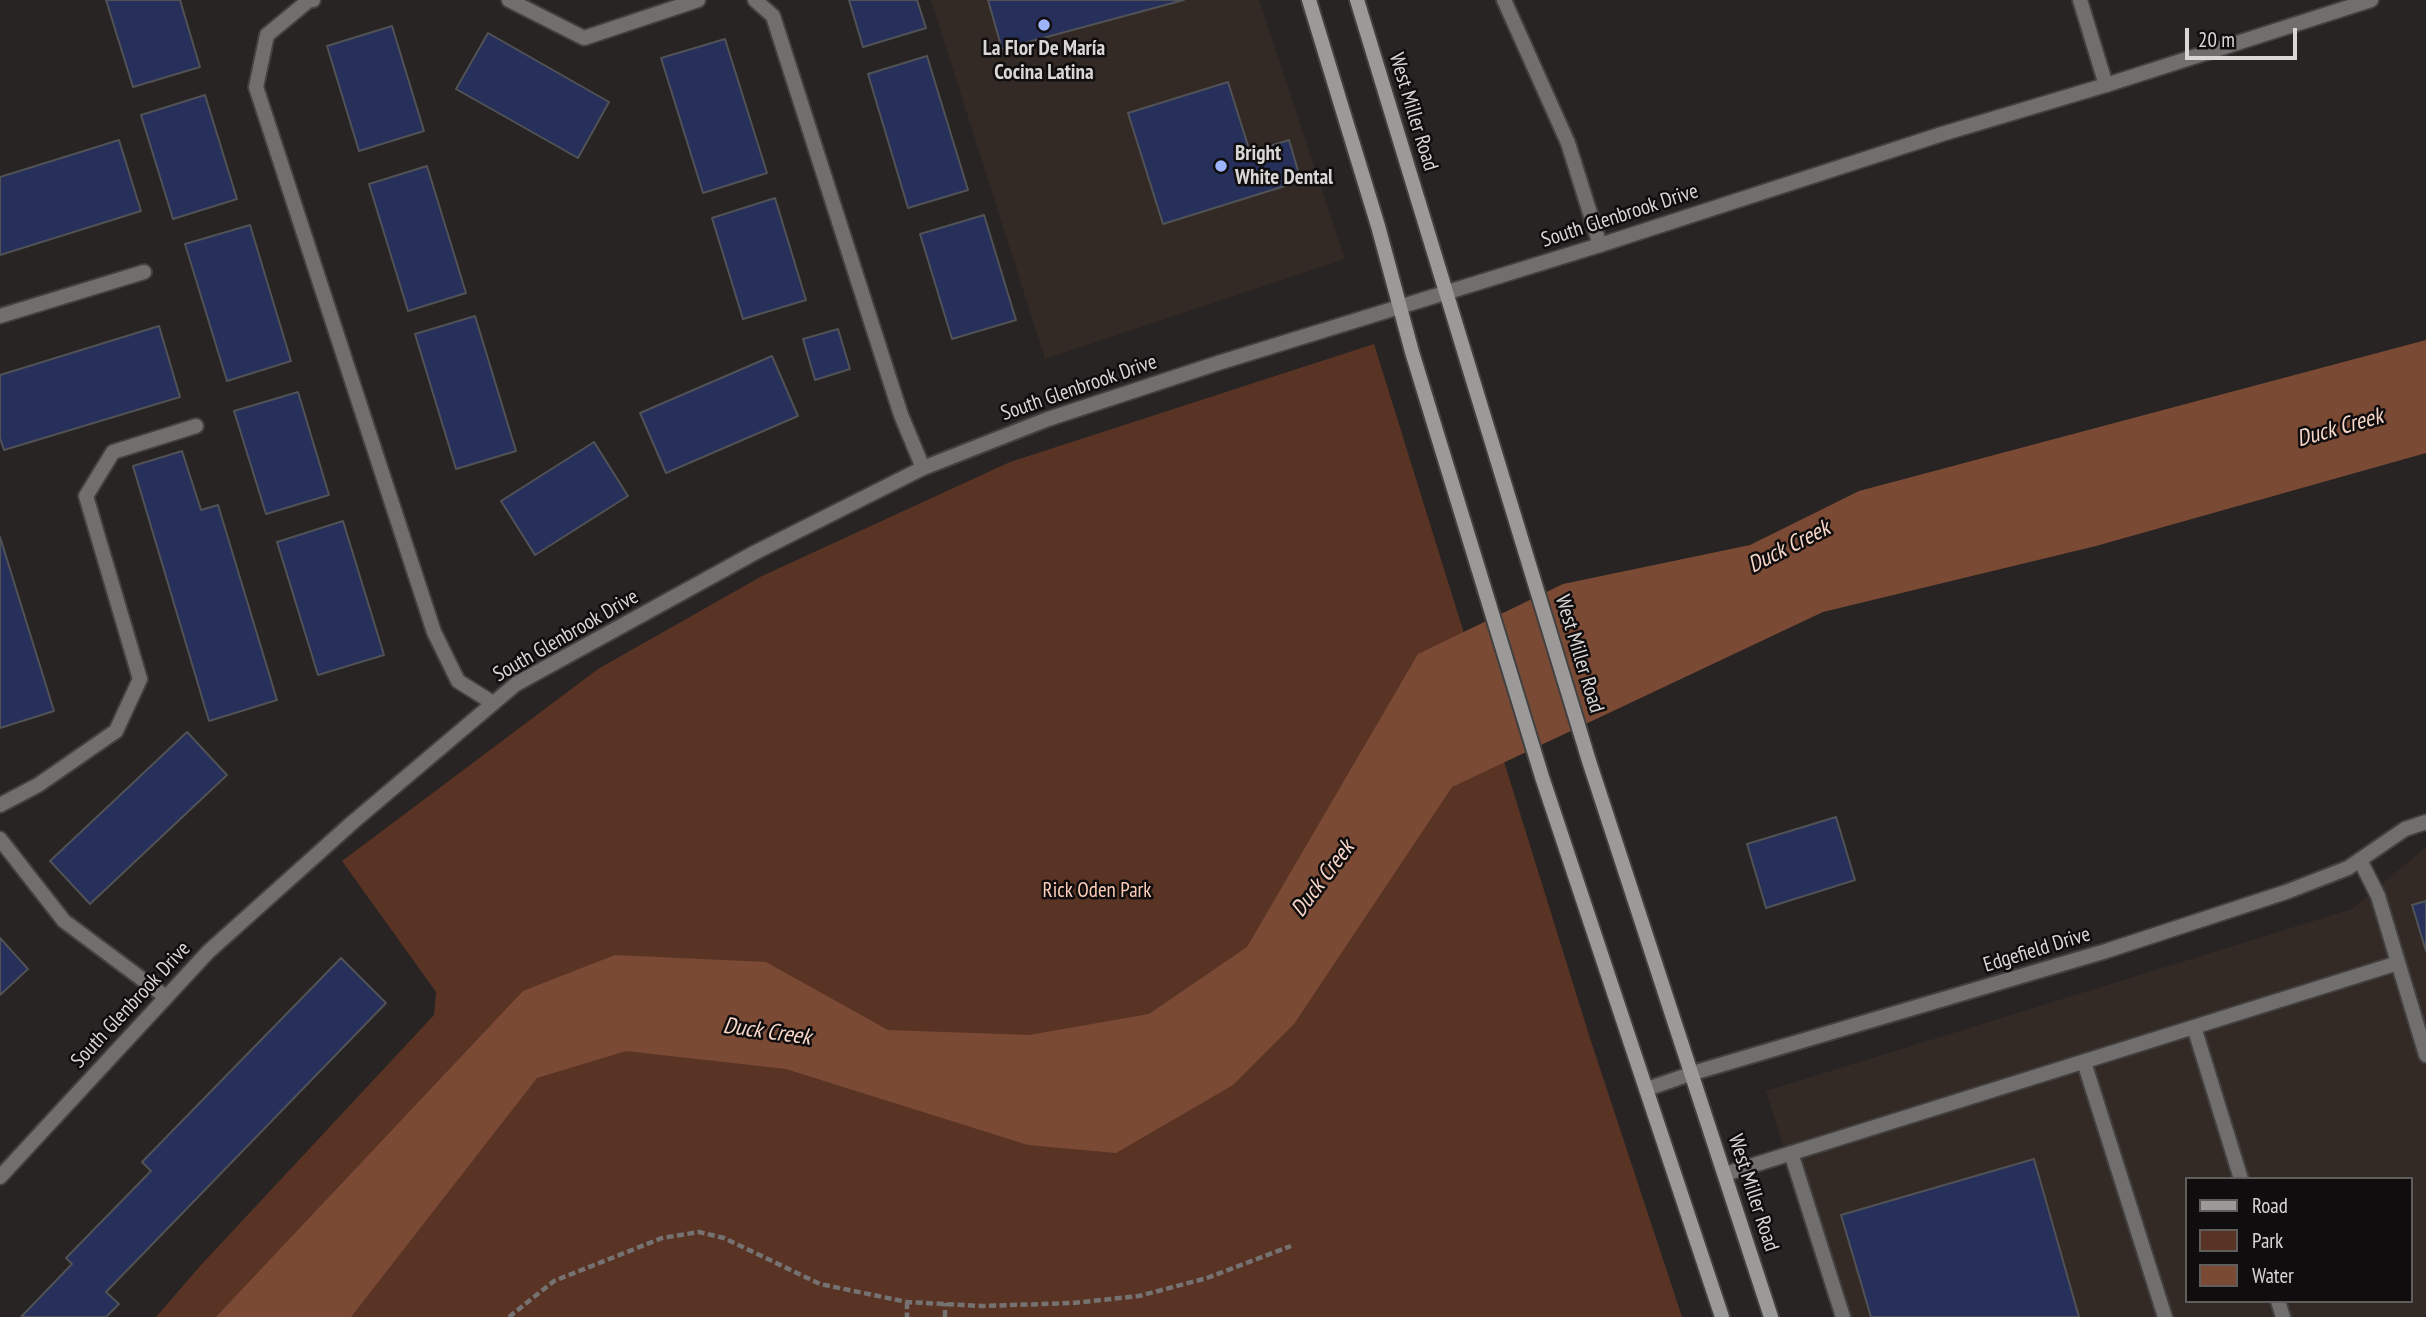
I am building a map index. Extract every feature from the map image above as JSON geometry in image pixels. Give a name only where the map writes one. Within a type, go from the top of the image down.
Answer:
[{"type":"main road","points":[[1309,0],[1542,777],[1722,1317]]},
{"type":"main road","name":"West Miller Road","points":[[1357,0],[1589,761],[1771,1317]]},
{"type":"street","points":[[313,0],[308,1],[267,35],[256,87],[433,632],[458,681],[493,703]]},
{"type":"street","points":[[509,0],[584,38],[698,0]]},
{"type":"street","points":[[755,0],[773,16],[901,415],[923,468]]},
{"type":"street","points":[[1504,0],[1568,143],[1600,245]]},
{"type":"street","points":[[2080,0],[2106,85]]},
{"type":"street","name":"South Glenbrook Drive","points":[[0,1177],[208,952],[353,822],[516,684],[756,552],[923,468],[1048,419],[1218,363],[1600,245],[1942,134],[2106,85],[2371,0]]},
{"type":"street","points":[[0,316],[144,272]]},
{"type":"street","points":[[0,805],[38,785],[116,731],[140,680],[86,496],[113,452],[196,426]]},
{"type":"street","name":"Edgefield Drive","points":[[1647,1089],[2106,951],[2286,892],[2348,868],[2405,829],[2426,822]]},
{"type":"street","points":[[0,839],[64,921],[166,997]]},
{"type":"street","points":[[2360,860],[2378,896],[2426,1055]]},
{"type":"street","points":[[1725,1174],[2398,963]]},
{"type":"street","points":[[2194,1027],[2240,1177]]},
{"type":"street","points":[[2084,1062],[2165,1317]]},
{"type":"street","points":[[1791,1153],[1843,1317]]},
{"type":"path","points":[[509,1317],[554,1281],[662,1238],[699,1232],[724,1238],[820,1284],[907,1302],[982,1306],[1073,1303],[1139,1296],[1207,1278],[1291,1246]]},
{"type":"path","points":[[907,1302],[907,1317]]},
{"type":"path","points":[[945,1303],[945,1317]]},
{"type":"shaded area","points":[[931,0],[1259,0],[1345,259],[1045,359]]},
{"type":"shaded area","points":[[2426,847],[2426,1317],[1837,1317],[1766,1091],[2352,909]]},
{"type":"green space","name":"Rick Oden Park","points":[[1374,344],[1589,1035],[1682,1317],[156,1317],[201,1265],[434,1015],[436,992],[342,861],[598,669],[762,576],[1010,462]]},
{"type":"water","name":"Duck Creek","points":[[2426,340],[2426,453],[2096,546],[1823,612],[1452,787],[1294,1024],[1233,1085],[1116,1153],[1028,1145],[786,1069],[626,1051],[537,1078],[351,1317],[216,1317],[523,991],[615,955],[766,962],[888,1030],[1029,1035],[1149,1014],[1247,947],[1418,654],[1563,584],[1750,545],[1859,491]]},
{"type":"building","points":[[106,0],[180,0],[200,67],[133,87]]},
{"type":"building","points":[[849,0],[917,0],[926,28],[863,47]]},
{"type":"building","name":"La Flor De María Cocina Latina","points":[[988,0],[1184,0],[1002,49]]},
{"type":"building","points":[[392,26],[424,131],[359,151],[327,46]]},
{"type":"building","points":[[488,33],[609,102],[578,158],[456,89]]},
{"type":"building","points":[[725,39],[767,173],[703,193],[661,58]]},
{"type":"building","points":[[927,56],[968,190],[908,208],[868,74]]},
{"type":"building","name":"Bright White Dental","points":[[1228,82],[1250,152],[1289,140],[1301,181],[1163,224],[1128,113]]},
{"type":"building","points":[[205,95],[237,199],[173,219],[141,115]]},
{"type":"building","points":[[119,140],[141,211],[0,255],[0,177]]},
{"type":"building","points":[[427,166],[466,293],[408,311],[369,184]]},
{"type":"building","points":[[775,198],[806,300],[743,319],[712,218]]},
{"type":"building","points":[[984,215],[1016,320],[952,339],[920,234]]},
{"type":"building","points":[[250,225],[291,361],[227,381],[185,244]]},
{"type":"building","points":[[475,316],[516,451],[456,469],[415,334]]},
{"type":"building","points":[[159,326],[180,397],[4,450],[0,438],[0,375]]},
{"type":"building","points":[[838,329],[850,369],[815,380],[803,339]]},
{"type":"building","points":[[772,356],[798,416],[666,473],[640,413]]},
{"type":"building","points":[[298,392],[329,495],[266,514],[234,411]]},
{"type":"building","points":[[594,442],[628,496],[535,555],[501,501]]},
{"type":"building","points":[[182,451],[201,510],[218,505],[277,700],[209,721],[133,466]]},
{"type":"building","points":[[343,521],[384,655],[318,675],[277,542]]},
{"type":"building","points":[[0,537],[54,711],[0,728]]},
{"type":"building","points":[[187,732],[227,775],[90,904],[50,861]]},
{"type":"building","points":[[1836,817],[1855,880],[1766,908],[1747,844]]},
{"type":"building","points":[[2426,901],[2426,951],[2412,905]]},
{"type":"building","points":[[0,938],[28,969],[0,995]]},
{"type":"building","points":[[341,958],[386,1003],[106,1292],[119,1304],[106,1317],[21,1317],[72,1264],[66,1258],[151,1171],[142,1162]]},
{"type":"building","points":[[2034,1159],[2079,1317],[1871,1317],[1841,1215]]},
{"type":"place","name":"La Flor De María Cocina Latina","points":[[1044,25]]},
{"type":"place","name":"Bright White Dental","points":[[1221,166]]}]
